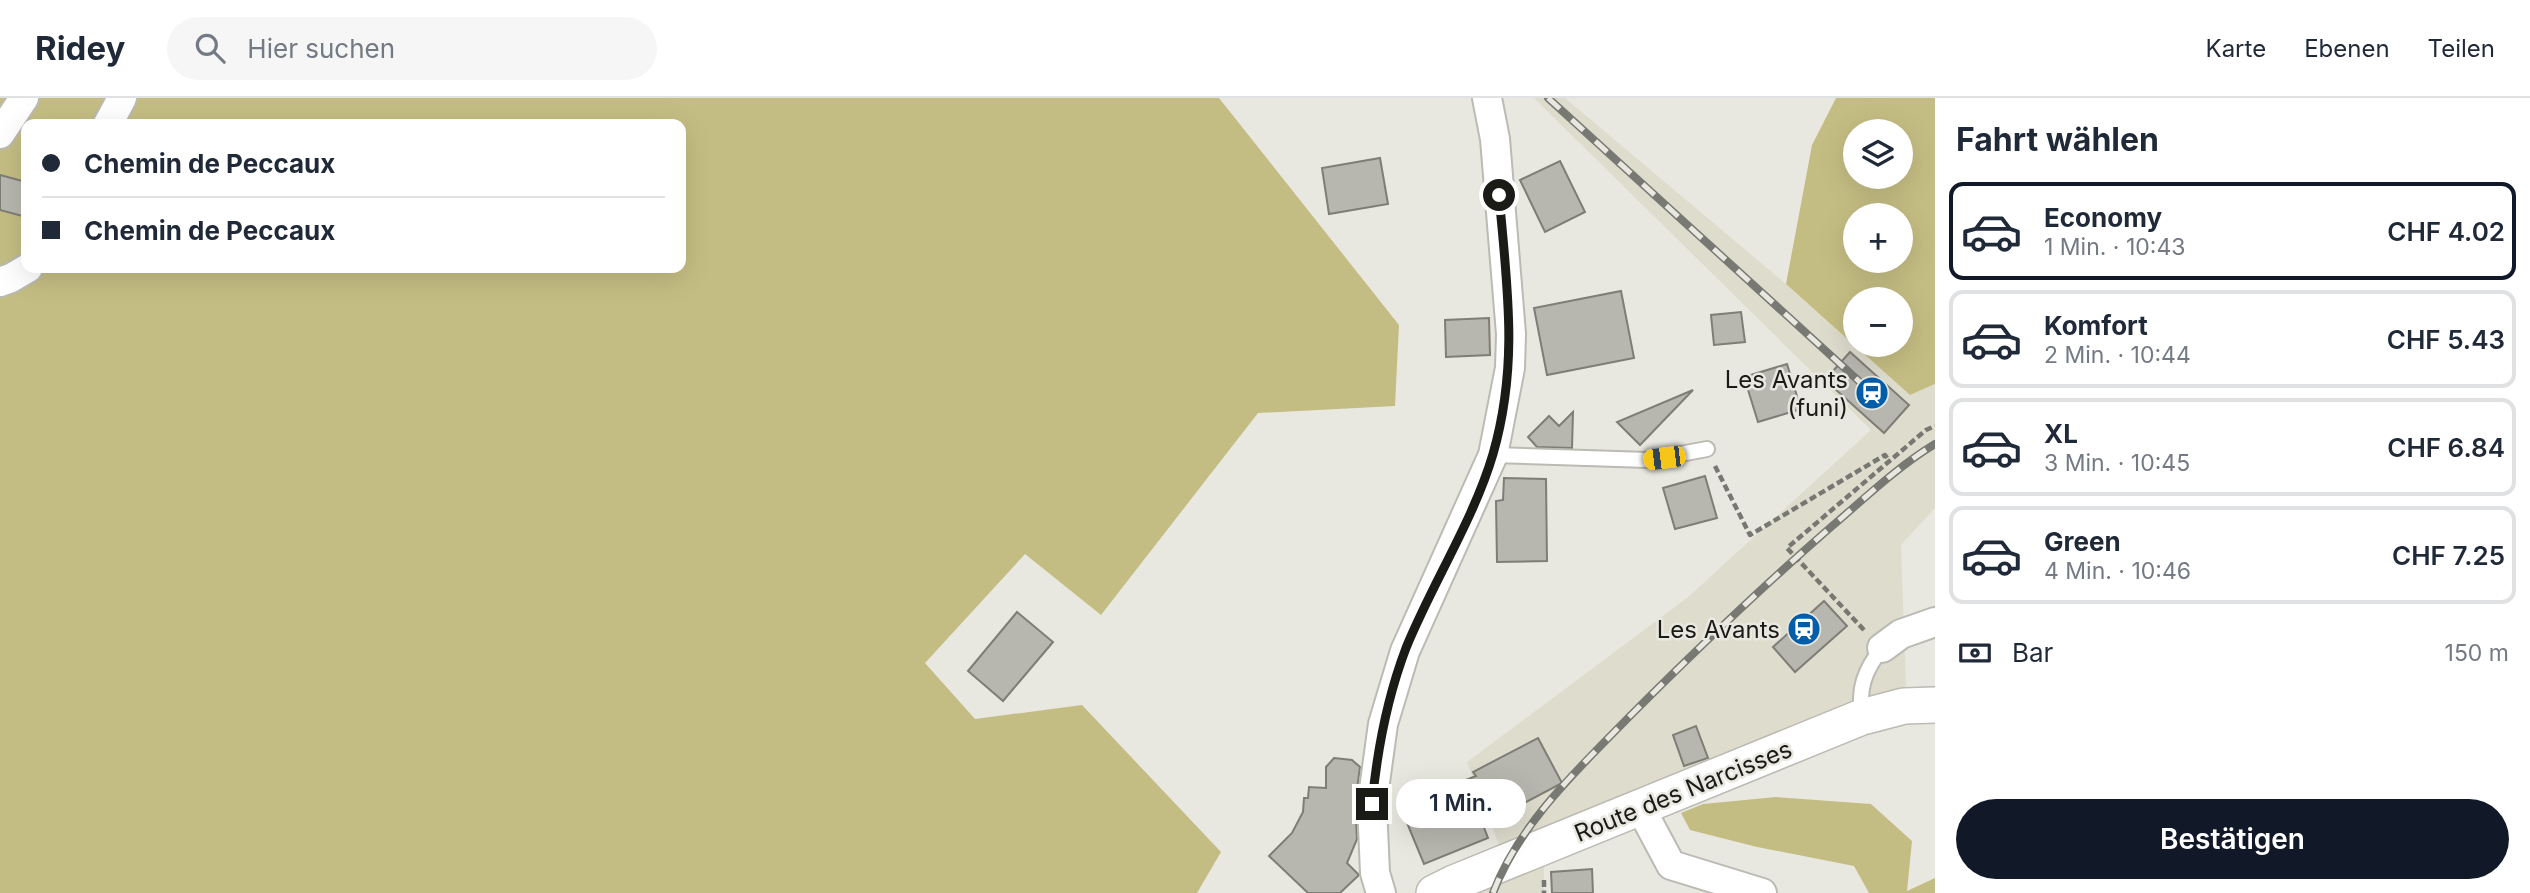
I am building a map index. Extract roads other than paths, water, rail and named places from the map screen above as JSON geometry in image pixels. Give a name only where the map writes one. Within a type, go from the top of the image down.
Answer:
[{"type":"street","points":[[0,134],[24,98]]},
{"type":"street","points":[[111,119],[122,98]]},
{"type":"street","points":[[1381,893],[1375,873],[1372,804],[1382,724],[1405,650],[1493,455],[1506,400],[1511,334],[1495,139],[1487,98]]},
{"type":"street","points":[[0,282],[21,272]]},
{"type":"street","points":[[1882,648],[1901,634],[1920,625],[1935,622]]},
{"type":"street","name":"Route des Narcisses","points":[[1434,893],[1862,718],[1904,706],[1935,705]]},
{"type":"street","points":[[1640,807],[1671,864],[1762,893]]},
{"type":"lane","points":[[1493,455],[1648,460],[1707,449]]},
{"type":"lane","points":[[1862,718],[1859,697],[1862,681],[1870,663],[1882,648]]},
{"type":"railway","points":[[1548,98],[1872,393]]},
{"type":"railway","points":[[1493,893],[1518,844],[1570,777],[1753,597],[1894,473],[1935,444]]},
{"type":"place","name":"Les Avants (funi)","points":[[1872,393]]},
{"type":"place","name":"Les Avants","points":[[1804,629]]}]
